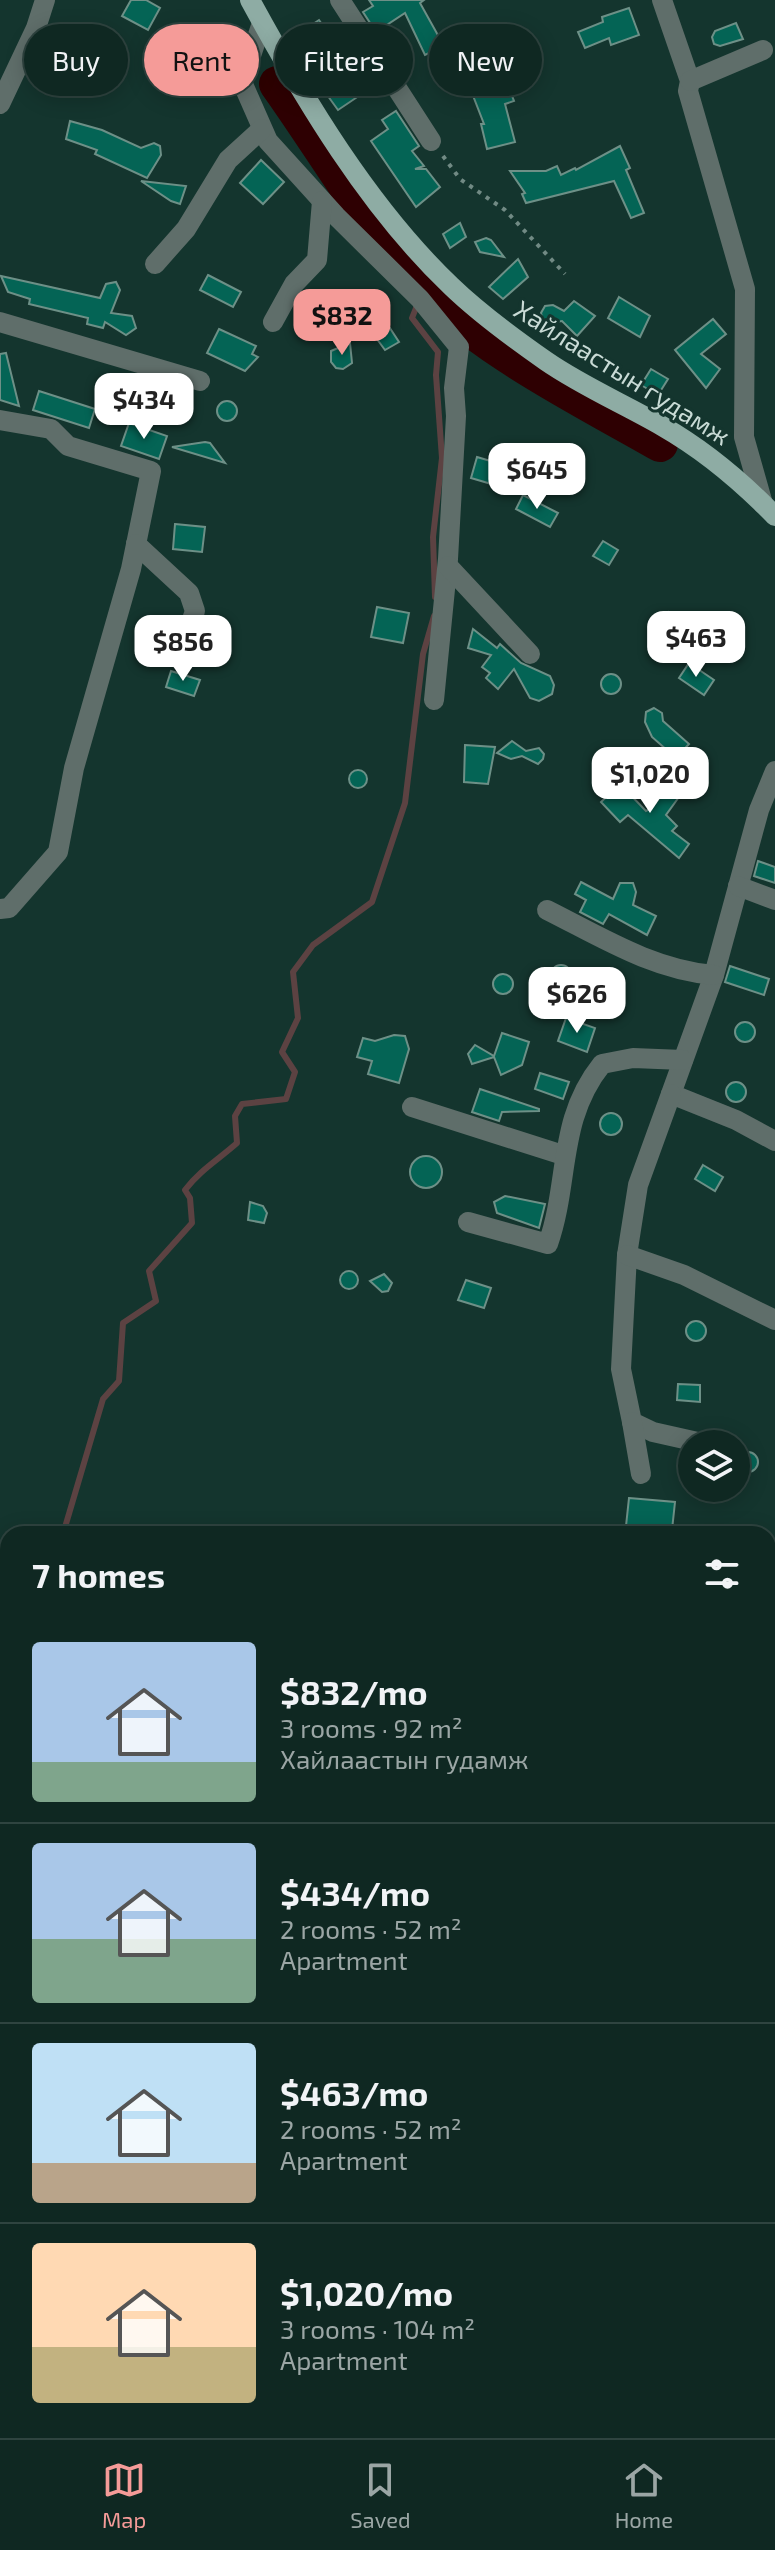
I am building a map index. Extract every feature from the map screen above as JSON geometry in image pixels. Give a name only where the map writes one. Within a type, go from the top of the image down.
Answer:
[{"type":"main road","name":"Хайлаастын гудамж","points":[[250,0],[329,134],[402,232],[450,285],[550,363],[666,428],[723,468],[769,510]]},
{"type":"street","points":[[0,104],[36,28],[45,0]]},
{"type":"street","points":[[340,0],[431,141]]},
{"type":"street","points":[[662,0],[690,81],[688,91],[745,289],[744,437],[769,510]]},
{"type":"street","points":[[262,23],[242,82],[268,141],[322,201],[420,299],[459,347],[454,388],[456,416],[448,566],[434,700]]},
{"type":"street","points":[[690,81],[763,50]]},
{"type":"street","points":[[155,264],[186,229],[228,160],[262,129]]},
{"type":"street","points":[[273,322],[294,284],[317,260],[322,201]]},
{"type":"street","points":[[0,322],[200,381]]},
{"type":"street","points":[[0,420],[51,429],[68,446],[151,471],[136,544],[74,768],[58,852],[9,908],[0,909]]},
{"type":"street","points":[[136,544],[189,593],[195,611],[178,659]]},
{"type":"street","points":[[448,566],[530,654]]},
{"type":"street","points":[[641,1474],[621,1369],[627,1255],[638,1185],[714,975],[759,810],[775,771]]},
{"type":"street","points":[[738,886],[775,900]]},
{"type":"street","points":[[547,910],[658,965],[685,973],[714,975]]},
{"type":"street","points":[[468,1222],[548,1244],[556,1221],[563,1155],[584,1086],[602,1064],[633,1058],[683,1060]]},
{"type":"street","points":[[671,1094],[736,1120],[775,1141]]},
{"type":"street","points":[[412,1107],[563,1155]]},
{"type":"street","points":[[627,1255],[684,1275],[775,1320]]},
{"type":"street","points":[[632,1422],[653,1432],[678,1438]]},
{"type":"path","points":[[431,141],[460,179],[505,210],[565,274]]},
{"type":"building","points":[[131,0],[146,0],[160,8],[151,24],[144,24],[144,28],[122,16]]},
{"type":"building","points":[[369,0],[424,0],[420,3],[432,24],[429,24],[429,53],[425,55],[413,24],[405,13],[388,24],[371,24],[363,12],[373,6]]},
{"type":"building","points":[[629,8],[639,35],[611,45],[609,38],[585,48],[578,32],[603,22],[602,17]]},
{"type":"building","points":[[736,23],[743,39],[720,46],[714,44],[712,37],[715,31]]},
{"type":"building","points":[[328,96],[359,96],[338,110]]},
{"type":"building","points":[[473,96],[512,96],[514,101],[505,104],[515,142],[487,149],[481,124],[484,124]]},
{"type":"building","points":[[396,111],[419,146],[412,151],[424,166],[415,169],[426,169],[440,187],[416,207],[371,141],[388,129],[382,120]]},
{"type":"building","points":[[70,121],[102,130],[141,148],[154,143],[160,146],[161,155],[147,178],[95,154],[97,150],[66,139]]},
{"type":"building","points":[[620,146],[630,168],[626,170],[644,213],[631,218],[614,181],[526,203],[522,194],[525,193],[510,171],[546,171],[557,166],[561,175]]},
{"type":"building","points":[[261,160],[284,182],[263,204],[240,183]]},
{"type":"building","points":[[141,181],[186,186],[180,204],[171,201]]},
{"type":"building","points":[[460,223],[466,237],[450,248],[443,234]]},
{"type":"building","points":[[486,238],[504,257],[480,252],[475,242]]},
{"type":"building","points":[[518,259],[528,277],[503,299],[489,287]]},
{"type":"building","points":[[208,275],[241,292],[233,307],[200,290]]},
{"type":"building","points":[[1,276],[100,298],[106,284],[116,282],[120,290],[111,313],[132,316],[136,328],[126,335],[105,322],[103,328],[87,324],[88,318],[29,304],[30,299],[8,292]]},
{"type":"building","points":[[619,297],[650,316],[640,337],[608,318]]},
{"type":"building","points":[[574,301],[595,316],[577,336],[562,321],[543,321],[541,313],[545,306],[553,305],[564,311]]},
{"type":"building","points":[[380,313],[399,342],[385,350],[374,335],[337,343]]},
{"type":"building","points":[[713,319],[726,334],[701,354],[720,369],[706,388],[675,350]]},
{"type":"building","points":[[219,329],[256,346],[252,354],[258,357],[245,371],[207,353]]},
{"type":"building","points":[[350,343],[352,363],[343,369],[336,368],[331,362],[331,351]]},
{"type":"building","points":[[6,353],[19,406],[0,400],[0,354]]},
{"type":"building","points":[[651,369],[668,379],[658,395],[641,385]]},
{"type":"building","points":[[39,391],[95,409],[89,428],[33,410]]},
{"type":"building","points":[[227,401],[234,404],[237,411],[234,418],[227,421],[220,418],[217,411],[220,404]]},
{"type":"building","points":[[129,423],[167,436],[159,459],[121,446]]},
{"type":"building","points":[[210,443],[225,463],[172,447]]},
{"type":"building","points":[[477,457],[504,465],[498,486],[471,478]]},
{"type":"building","points":[[523,495],[558,513],[550,527],[516,509]]},
{"type":"building","points":[[175,524],[205,527],[202,552],[173,549]]},
{"type":"building","points":[[603,541],[618,550],[609,565],[593,556]]},
{"type":"building","points":[[377,607],[409,613],[403,643],[371,637]]},
{"type":"building","points":[[669,612],[694,621],[687,642],[662,633]]},
{"type":"building","points":[[473,629],[497,648],[500,644],[521,663],[550,676],[554,685],[552,694],[539,701],[530,698],[514,669],[498,689],[486,678],[490,673],[482,667],[491,655],[468,648]]},
{"type":"building","points":[[689,663],[714,680],[704,695],[679,678]]},
{"type":"building","points":[[171,671],[200,680],[194,696],[166,687]]},
{"type":"building","points":[[611,674],[618,677],[621,684],[618,691],[611,694],[604,691],[601,684],[604,677]]},
{"type":"building","points":[[654,708],[662,713],[663,721],[689,744],[676,758],[652,737],[645,722],[646,712]]},
{"type":"building","points":[[512,741],[526,751],[539,748],[544,754],[543,759],[538,764],[522,756],[511,759],[497,753]]},
{"type":"building","points":[[465,745],[495,747],[488,784],[464,782]]},
{"type":"building","points":[[354,770],[362,770],[367,779],[365,786],[354,788],[349,783],[349,775]]},
{"type":"building","points":[[672,781],[684,790],[666,815],[677,826],[672,831],[689,844],[679,858],[628,815],[620,822],[601,802],[620,784],[646,811],[652,808]]},
{"type":"building","points":[[758,861],[775,867],[775,883],[754,876]]},
{"type":"building","points":[[581,882],[613,899],[620,883],[633,883],[636,892],[633,905],[656,916],[647,935],[609,914],[603,924],[580,912],[586,900],[575,894]]},
{"type":"building","points":[[557,965],[565,965],[571,975],[565,985],[557,985],[551,979],[551,971]]},
{"type":"building","points":[[730,966],[769,979],[764,995],[725,982]]},
{"type":"building","points":[[503,974],[510,977],[513,984],[510,991],[503,994],[496,991],[493,984],[496,977]]},
{"type":"building","points":[[566,1018],[595,1028],[587,1052],[558,1041]]},
{"type":"building","points":[[745,1022],[752,1025],[755,1032],[752,1039],[745,1042],[738,1039],[735,1032],[738,1025]]},
{"type":"building","points":[[502,1033],[529,1042],[522,1065],[501,1075],[494,1057],[472,1064],[468,1054],[475,1045],[494,1056]]},
{"type":"building","points":[[394,1035],[405,1036],[409,1049],[399,1083],[368,1074],[372,1061],[357,1057],[363,1038],[375,1041]]},
{"type":"building","points":[[540,1073],[569,1082],[563,1099],[535,1089]]},
{"type":"building","points":[[736,1082],[743,1085],[746,1092],[743,1099],[736,1102],[729,1099],[726,1092],[729,1085]]},
{"type":"building","points":[[480,1089],[539,1111],[502,1112],[499,1121],[472,1112]]},
{"type":"building","points":[[611,1113],[619,1116],[622,1124],[619,1132],[611,1135],[603,1132],[600,1124],[603,1116]]},
{"type":"building","points":[[426,1156],[437,1161],[442,1172],[437,1183],[426,1188],[415,1183],[410,1172],[415,1161]]},
{"type":"building","points":[[703,1165],[723,1177],[715,1191],[695,1179]]},
{"type":"building","points":[[505,1196],[545,1204],[539,1228],[497,1213],[494,1202]]},
{"type":"building","points":[[250,1202],[263,1206],[267,1213],[264,1223],[248,1220]]},
{"type":"building","points":[[345,1271],[353,1271],[358,1280],[356,1287],[345,1289],[340,1284],[340,1276]]},
{"type":"building","points":[[384,1274],[392,1283],[388,1291],[382,1292],[370,1281]]},
{"type":"building","points":[[466,1280],[491,1288],[484,1308],[458,1300]]},
{"type":"building","points":[[696,1321],[703,1324],[706,1331],[703,1338],[696,1341],[689,1338],[686,1331],[689,1324]]},
{"type":"building","points":[[678,1384],[700,1385],[700,1402],[677,1400]]},
{"type":"building","points":[[750,1452],[757,1458],[757,1466],[750,1472]]},
{"type":"building","points":[[629,1498],[675,1502],[672,1526],[626,1526]]},
{"type":"waterway","points":[[285,96],[378,231],[438,302],[466,326],[530,370],[660,444]]},
{"type":"waterway","points":[[418,303],[412,318],[438,352],[436,375],[442,458],[433,537],[435,597]]},
{"type":"waterway","points":[[65,1526],[103,1399],[119,1381],[123,1323],[156,1301],[149,1271],[192,1223],[190,1198],[185,1190],[237,1143],[235,1116],[242,1104],[286,1099],[295,1072],[282,1052],[298,1018],[293,972],[313,945],[372,902],[405,803],[423,654],[434,616]]}]
